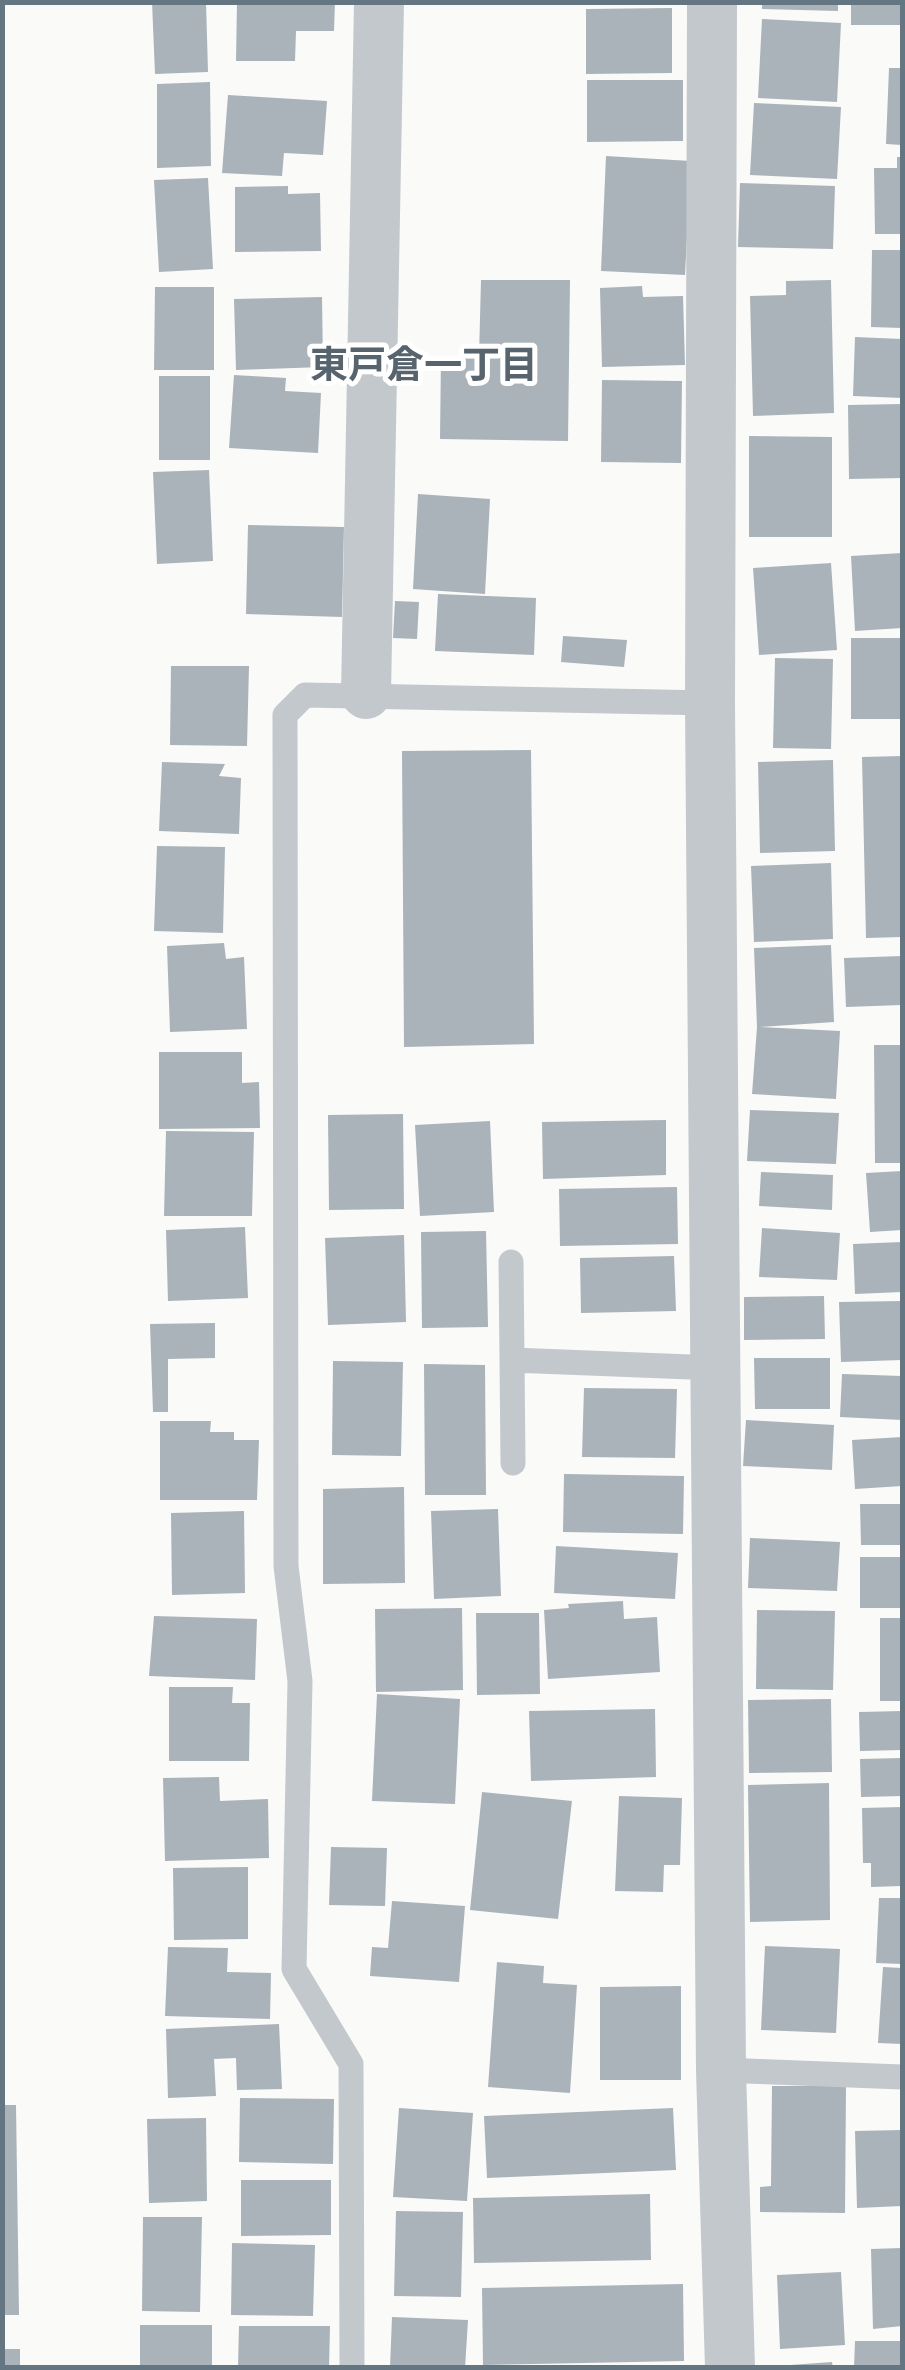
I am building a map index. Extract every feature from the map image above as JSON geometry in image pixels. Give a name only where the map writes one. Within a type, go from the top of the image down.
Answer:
[{"type":"street","points":[[366,694],[379,2]]},
{"type":"street","points":[[712,2],[710,703],[721,2070],[730,2368]]},
{"type":"lane","points":[[352,2368],[351,2064],[294,1969],[300,1681],[286,1566],[285,715],[305,695],[710,703]]},
{"type":"lane","points":[[511,1262],[512,1463]]},
{"type":"lane","points":[[512,1360],[716,1368]]},
{"type":"lane","points":[[721,2070],[902,2076]]},
{"type":"building","points":[[152,2],[206,2],[208,72],[155,74]]},
{"type":"building","points":[[237,2],[335,2],[334,31],[296,31],[295,61],[236,61]]},
{"type":"building","points":[[762,2],[838,2],[838,11],[762,9]]},
{"type":"building","points":[[851,2],[902,2],[902,25],[851,25]]},
{"type":"building","points":[[672,8],[672,73],[586,74],[586,9]]},
{"type":"building","points":[[762,19],[841,23],[837,102],[758,98]]},
{"type":"building","points":[[889,68],[902,68],[902,145],[886,144]]},
{"type":"building","points":[[587,80],[683,80],[683,141],[587,142]]},
{"type":"building","points":[[210,82],[211,166],[157,168],[157,84]]},
{"type":"building","points":[[228,95],[327,101],[323,155],[284,153],[282,176],[222,173]]},
{"type":"building","points":[[754,103],[841,107],[837,179],[750,175]]},
{"type":"building","points":[[606,156],[691,161],[685,275],[601,271]]},
{"type":"building","points":[[897,157],[902,157],[902,234],[875,234],[874,168],[897,168]]},
{"type":"building","points":[[208,178],[213,269],[159,272],[154,180]]},
{"type":"building","points":[[740,183],[835,186],[833,249],[738,247]]},
{"type":"building","points":[[288,186],[288,194],[320,193],[321,251],[235,252],[235,187]]},
{"type":"building","points":[[872,250],[902,250],[902,328],[871,327]]},
{"type":"building","points":[[481,280],[570,280],[568,441],[440,439],[441,356],[479,357]]},
{"type":"building","points":[[831,280],[834,413],[753,416],[750,296],[786,295],[786,281]]},
{"type":"building","points":[[642,286],[643,297],[683,296],[685,365],[602,367],[600,288]]},
{"type":"building","points":[[155,287],[214,287],[214,370],[154,370]]},
{"type":"building","points":[[322,297],[323,367],[236,370],[234,299]]},
{"type":"building","points":[[855,337],[902,339],[902,398],[853,396]]},
{"type":"building","points":[[234,375],[286,378],[285,391],[321,393],[318,453],[229,448]]},
{"type":"building","points":[[159,376],[210,376],[210,460],[159,460]]},
{"type":"building","points":[[602,380],[682,381],[681,463],[601,462]]},
{"type":"building","points":[[902,404],[902,478],[849,479],[848,405]]},
{"type":"building","points":[[749,436],[832,437],[832,537],[749,537]]},
{"type":"building","points":[[209,470],[213,561],[157,564],[153,472]]},
{"type":"building","points":[[418,494],[490,499],[485,594],[413,589]]},
{"type":"building","points":[[248,525],[344,527],[342,617],[246,614]]},
{"type":"building","points":[[902,553],[902,628],[855,631],[851,556]]},
{"type":"building","points":[[831,563],[837,650],[759,655],[753,568]]},
{"type":"building","points":[[438,594],[536,598],[534,655],[435,651]]},
{"type":"building","points":[[395,601],[419,602],[417,639],[393,638]]},
{"type":"building","points":[[563,636],[627,640],[624,667],[561,662]]},
{"type":"building","points":[[851,638],[902,638],[902,719],[851,719]]},
{"type":"building","points":[[775,658],[833,659],[831,749],[773,748]]},
{"type":"building","points":[[171,666],[249,666],[247,746],[170,745]]},
{"type":"building","points":[[531,750],[534,1044],[404,1047],[402,751]]},
{"type":"building","points":[[902,756],[902,937],[866,938],[862,757]]},
{"type":"building","points":[[833,760],[835,851],[760,853],[758,762]]},
{"type":"building","points":[[162,762],[225,764],[219,776],[241,778],[239,834],[159,831]]},
{"type":"building","points":[[157,846],[225,847],[223,933],[154,931]]},
{"type":"building","points":[[831,863],[833,939],[754,942],[751,866]]},
{"type":"building","points":[[224,943],[226,959],[244,957],[247,1029],[170,1032],[167,946]]},
{"type":"building","points":[[831,945],[834,1022],[760,1027],[840,1031],[836,1099],[752,1094],[757,1027],[754,948]]},
{"type":"building","points":[[902,956],[902,1005],[846,1007],[844,958]]},
{"type":"building","points":[[874,1045],[902,1045],[902,1163],[875,1163]]},
{"type":"building","points":[[159,1052],[242,1052],[242,1083],[259,1082],[260,1128],[159,1129]]},
{"type":"building","points":[[750,1110],[839,1113],[836,1164],[747,1161]]},
{"type":"building","points":[[403,1114],[404,1209],[329,1210],[328,1115]]},
{"type":"building","points":[[666,1120],[666,1175],[543,1179],[542,1122]]},
{"type":"building","points":[[490,1121],[494,1212],[420,1216],[415,1125]]},
{"type":"building","points":[[166,1131],[254,1132],[252,1216],[164,1216]]},
{"type":"building","points":[[902,1171],[902,1230],[870,1232],[866,1173]]},
{"type":"building","points":[[761,1172],[833,1175],[832,1210],[759,1206]]},
{"type":"building","points":[[677,1187],[678,1244],[560,1246],[559,1189]]},
{"type":"building","points":[[245,1227],[248,1298],[168,1301],[166,1230]]},
{"type":"building","points":[[762,1228],[840,1233],[837,1280],[759,1277]]},
{"type":"building","points":[[486,1231],[488,1327],[422,1328],[421,1232]]},
{"type":"building","points":[[404,1235],[406,1322],[328,1325],[325,1238]]},
{"type":"building","points":[[902,1242],[902,1292],[855,1294],[853,1244]]},
{"type":"building","points":[[674,1256],[676,1311],[581,1313],[580,1258]]},
{"type":"building","points":[[824,1296],[825,1339],[744,1340],[744,1297]]},
{"type":"building","points":[[902,1301],[902,1360],[841,1362],[839,1302]]},
{"type":"building","points":[[215,1323],[215,1358],[168,1359],[168,1412],[153,1412],[150,1324]]},
{"type":"building","points":[[754,1358],[830,1358],[830,1409],[755,1409]]},
{"type":"building","points":[[333,1361],[403,1362],[401,1456],[332,1455]]},
{"type":"building","points":[[424,1364],[485,1365],[486,1495],[425,1495]]},
{"type":"building","points":[[842,1374],[902,1376],[902,1420],[840,1417]]},
{"type":"building","points":[[584,1388],[677,1389],[675,1458],[582,1457]]},
{"type":"building","points":[[746,1420],[834,1425],[832,1470],[743,1466]]},
{"type":"building","points":[[160,1421],[211,1421],[210,1432],[234,1432],[234,1440],[259,1440],[257,1500],[160,1500]]},
{"type":"building","points":[[902,1437],[902,1486],[855,1489],[852,1440]]},
{"type":"building","points":[[564,1474],[684,1476],[683,1534],[563,1532]]},
{"type":"building","points":[[404,1487],[405,1583],[323,1584],[323,1489]]},
{"type":"building","points":[[860,1504],[902,1504],[902,1545],[861,1545]]},
{"type":"building","points":[[498,1509],[501,1596],[434,1599],[431,1511]]},
{"type":"building","points":[[244,1511],[245,1593],[172,1595],[171,1513]]},
{"type":"building","points":[[750,1538],[840,1542],[837,1591],[748,1588]]},
{"type":"building","points":[[556,1546],[678,1553],[675,1599],[554,1593]]},
{"type":"building","points":[[860,1557],[902,1557],[902,1608],[860,1608]]},
{"type":"building","points":[[623,1601],[624,1619],[657,1617],[660,1672],[548,1679],[544,1610],[569,1608],[568,1604]]},
{"type":"building","points":[[462,1608],[463,1690],[376,1692],[375,1609]]},
{"type":"building","points":[[757,1610],[835,1611],[833,1690],[756,1689]]},
{"type":"building","points":[[476,1613],[539,1613],[540,1694],[477,1695]]},
{"type":"building","points":[[154,1616],[257,1619],[255,1680],[149,1676]]},
{"type":"building","points":[[880,1618],[902,1618],[902,1701],[880,1701]]},
{"type":"building","points":[[169,1687],[233,1687],[232,1703],[250,1703],[249,1761],[169,1761]]},
{"type":"building","points":[[377,1694],[460,1699],[455,1804],[372,1801]]},
{"type":"building","points":[[831,1699],[832,1772],[749,1773],[748,1700]]},
{"type":"building","points":[[655,1709],[656,1777],[531,1781],[529,1711]]},
{"type":"building","points":[[902,1711],[902,1750],[860,1751],[859,1712]]},
{"type":"building","points":[[902,1758],[902,1796],[861,1797],[860,1759]]},
{"type":"building","points":[[219,1777],[220,1801],[268,1799],[269,1858],[165,1861],[163,1778]]},
{"type":"building","points":[[829,1783],[830,1920],[750,1922],[748,1785]]},
{"type":"building","points":[[482,1792],[572,1801],[558,1919],[470,1910]]},
{"type":"building","points":[[619,1796],[682,1798],[680,1865],[664,1865],[663,1892],[615,1891]]},
{"type":"building","points":[[902,1807],[902,1886],[871,1887],[871,1863],[863,1863],[862,1808]]},
{"type":"building","points":[[331,1847],[387,1848],[385,1906],[329,1905]]},
{"type":"building","points":[[248,1867],[248,1939],[174,1940],[173,1868]]},
{"type":"building","points":[[879,1898],[902,1898],[902,1964],[876,1963]]},
{"type":"building","points":[[392,1901],[465,1906],[459,1982],[370,1976],[372,1947],[388,1948]]},
{"type":"building","points":[[765,1946],[840,1949],[836,2033],[761,2030]]},
{"type":"building","points":[[168,1947],[228,1948],[227,1972],[271,1973],[270,2019],[165,2016]]},
{"type":"building","points":[[497,1962],[544,1966],[543,1983],[577,1985],[570,2093],[488,2087]]},
{"type":"building","points":[[883,1967],[902,1968],[902,2044],[878,2043]]},
{"type":"building","points":[[681,1986],[681,2080],[600,2080],[600,1987]]},
{"type":"building","points":[[279,2024],[282,2089],[237,2090],[236,2058],[214,2059],[216,2096],[168,2098],[166,2029]]},
{"type":"building","points":[[772,2086],[846,2086],[845,2213],[760,2212],[760,2187],[771,2186]]},
{"type":"building","points":[[240,2098],[334,2099],[333,2164],[239,2162]]},
{"type":"building","points":[[2,2105],[16,2105],[19,2315],[2,2315]]},
{"type":"building","points":[[399,2108],[473,2113],[467,2201],[393,2197]]},
{"type":"building","points":[[673,2108],[676,2170],[487,2178],[484,2116]]},
{"type":"building","points":[[206,2118],[207,2201],[149,2203],[147,2119]]},
{"type":"building","points":[[902,2130],[902,2206],[857,2208],[855,2131]]},
{"type":"building","points":[[241,2180],[331,2180],[331,2235],[241,2236]]},
{"type":"building","points":[[650,2194],[651,2260],[474,2263],[473,2198]]},
{"type":"building","points":[[396,2211],[463,2212],[461,2297],[394,2296]]},
{"type":"building","points":[[143,2217],[202,2217],[200,2312],[142,2311]]},
{"type":"building","points":[[232,2243],[315,2245],[313,2316],[231,2315]]},
{"type":"building","points":[[902,2248],[902,2326],[873,2329],[871,2249]]},
{"type":"building","points":[[841,2272],[845,2345],[780,2349],[777,2275]]},
{"type":"building","points":[[683,2284],[684,2361],[483,2365],[482,2288]]},
{"type":"building","points":[[392,2317],[468,2320],[465,2368],[390,2368]]},
{"type":"building","points":[[140,2325],[212,2325],[212,2368],[140,2368]]},
{"type":"building","points":[[239,2326],[330,2326],[329,2368],[238,2368]]},
{"type":"building","points":[[855,2341],[902,2341],[902,2368],[854,2368]]},
{"type":"building","points":[[2,2349],[20,2349],[20,2368],[2,2368]]},
{"type":"building","points":[[832,2362],[833,2368],[790,2368],[790,2365]]},
{"type":"district","name":"東戸倉一丁目","points":[[424,367]]}]
